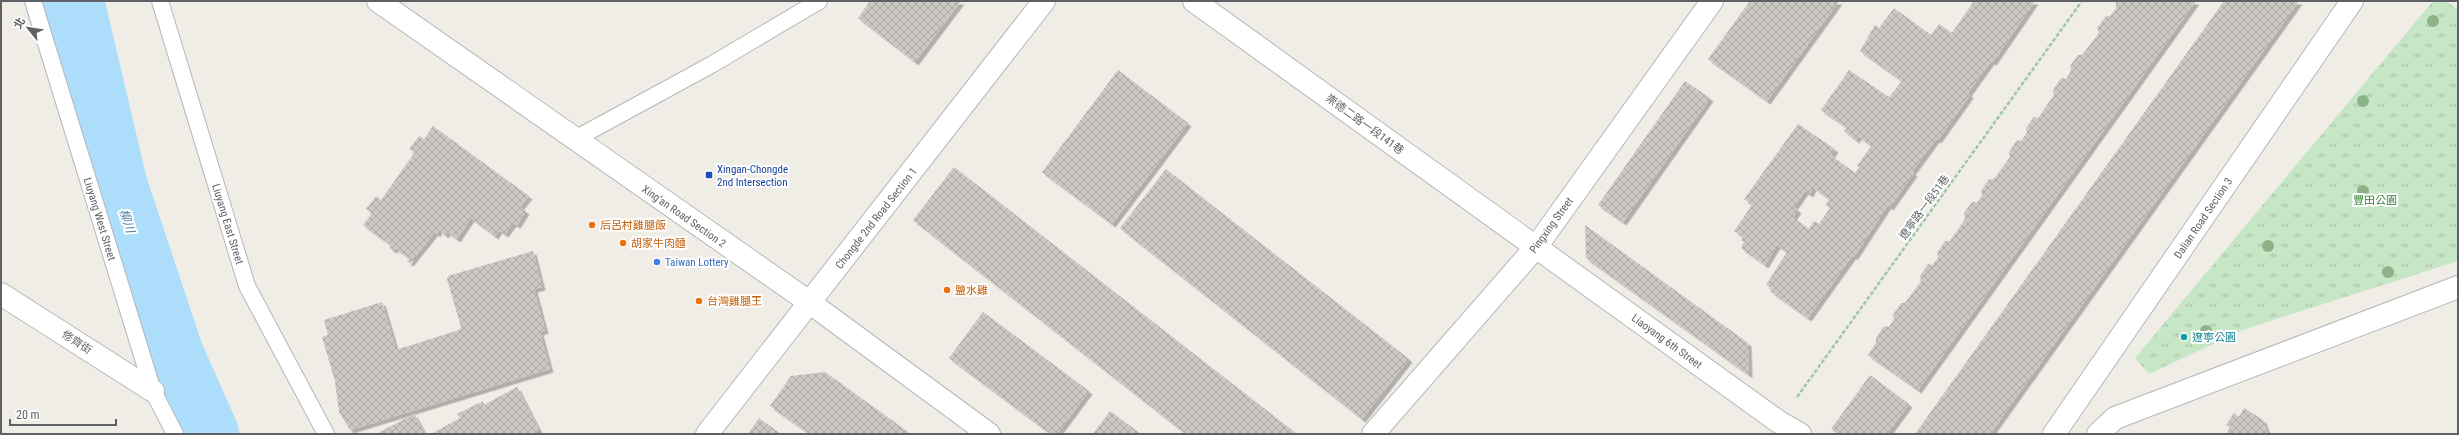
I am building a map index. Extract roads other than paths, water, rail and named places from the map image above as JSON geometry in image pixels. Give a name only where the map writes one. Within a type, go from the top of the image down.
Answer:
[{"type":"street","name":"Xing’an Road Section 2","points":[[378,1],[809,302],[989,434]]},
{"type":"street","name":"Chongde 2nd Road Section 1","points":[[707,434],[1044,1]]},
{"type":"street","name":"崇德二路一段141巷","points":[[1194,1],[1536,247]]},
{"type":"street","name":"Pingxing Street","points":[[1373,434],[1536,247],[1712,1]]},
{"type":"street","name":"Dalian Road Section 3","points":[[2054,434],[2352,1]]},
{"type":"street","name":"Liaoyang 6th Street","points":[[1536,247],[1779,422],[1800,434]]},
{"type":"street","points":[[2098,434],[2116,418],[2458,287]]},
{"type":"street","name":"修齊街","points":[[1,294],[152,391]]},
{"type":"lane","name":"Liuyang West Street","points":[[33,1],[152,391],[175,434]]},
{"type":"lane","name":"Liuyang East Street","points":[[160,1],[247,286],[326,434]]},
{"type":"lane","points":[[575,139],[711,65],[819,1]]},
{"type":"waterway","name":"柳川","points":[[72,1],[116,187],[172,355],[207,434]]},
{"type":"place","name":"Xingan-Chongde 2nd Intersection","points":[[709,175]]},
{"type":"place","name":"后呂村雞腿飯","points":[[592,225]]},
{"type":"place","name":"胡家牛肉麵","points":[[623,243]]},
{"type":"place","name":"Taiwan Lottery","points":[[657,262]]},
{"type":"place","name":"鹽水雞","points":[[947,290]]},
{"type":"place","name":"台灣雞腿王","points":[[699,301]]},
{"type":"place","name":"遼寧公園","points":[[2184,337]]},
{"type":"park label","name":"豐田公園","points":[[2375,200]]}]
